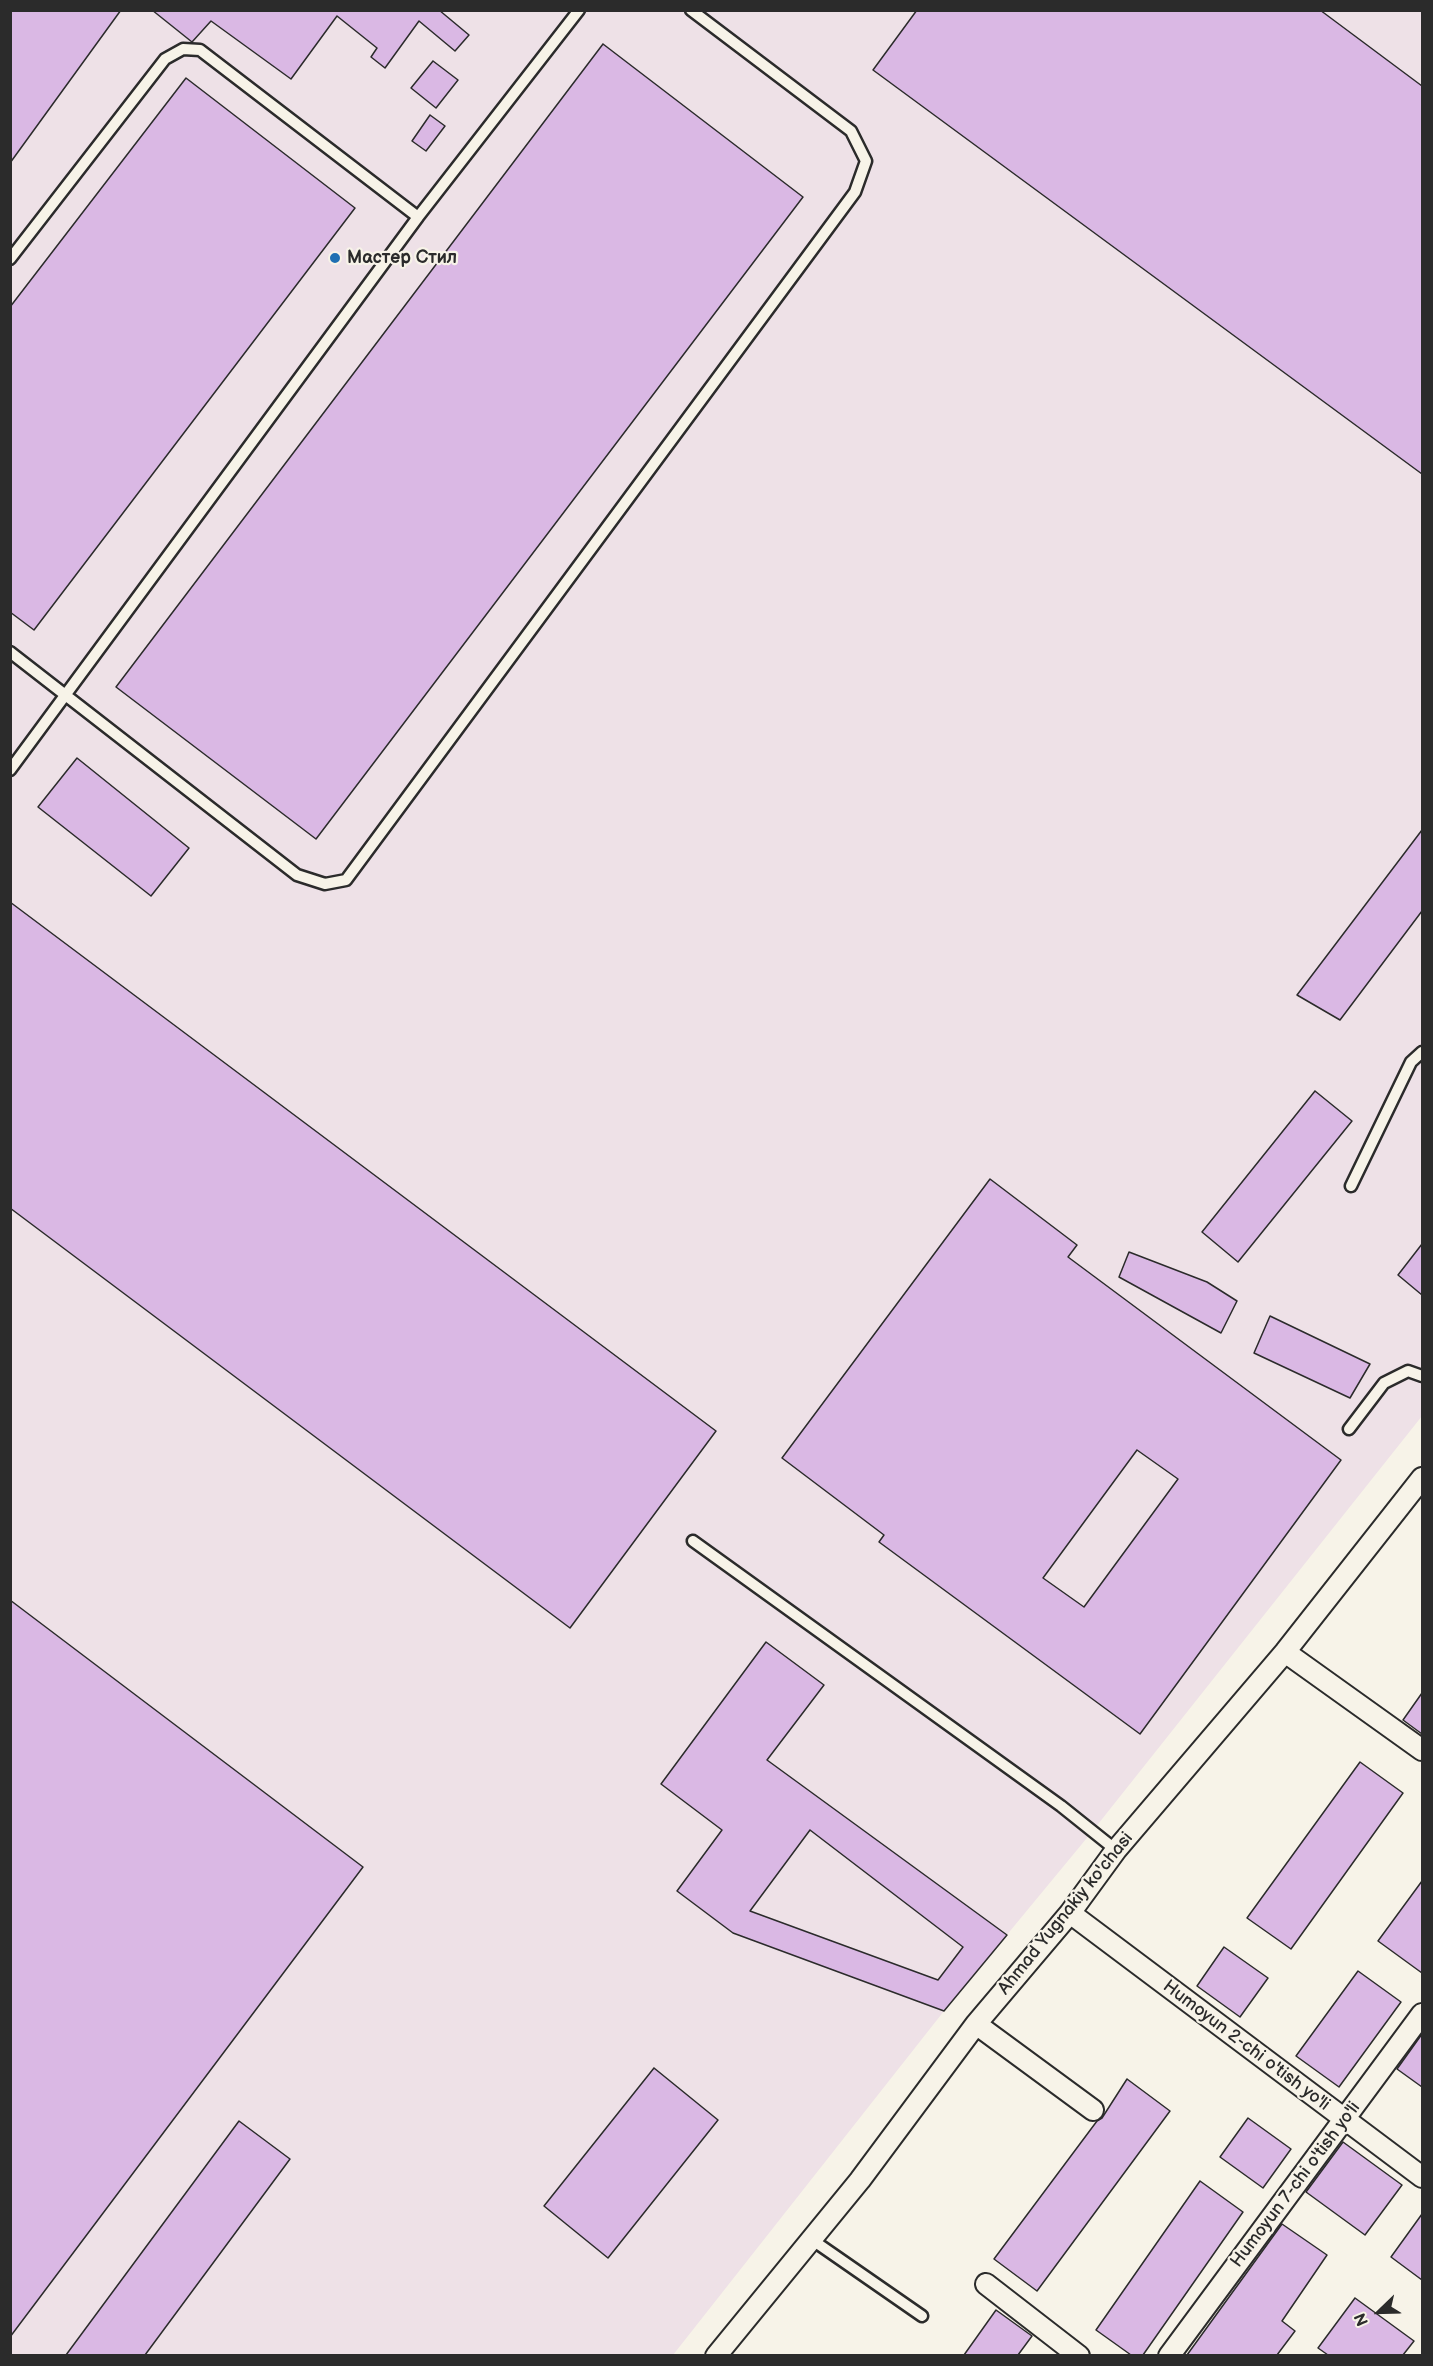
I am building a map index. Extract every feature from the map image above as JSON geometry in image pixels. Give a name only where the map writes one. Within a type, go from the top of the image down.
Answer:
[{"type":"street","name":"Ahmad Yugnakiy ko'chasi","points":[[716,2355],[860,2180],[976,2024],[1070,1913],[1116,1850],[1285,1652],[1422,1478]]},
{"type":"street","points":[[1285,1652],[1422,1750]]},
{"type":"street","name":"Humoyun 2-chi o'tish yo'li","points":[[1070,1913],[1422,2177]]},
{"type":"street","name":"Humoyun 7-chi o'tish yo'li","points":[[1169,2355],[1345,2121],[1422,2014]]},
{"type":"street","points":[[976,2024],[1093,2110]]},
{"type":"street","points":[[986,2284],[1079,2355]]},
{"type":"lane","points":[[10,770],[418,217],[579,10]]},
{"type":"lane","points":[[10,652],[68,694],[297,875],[325,885],[346,880],[855,192],[866,160],[851,131],[691,10]]},
{"type":"lane","points":[[10,259],[165,59],[183,49],[200,50],[418,217]]},
{"type":"lane","points":[[1350,1186],[1411,1062],[1422,1052]]},
{"type":"lane","points":[[1349,1429],[1383,1383],[1408,1371],[1422,1376]]},
{"type":"lane","points":[[693,1540],[1061,1806],[1116,1850]]},
{"type":"lane","points":[[811,2239],[922,2316]]},
{"type":"shaded area","points":[[11,11],[1422,11],[1422,1416],[1091,1833],[944,2011],[673,2355],[11,2356]]},
{"type":"building","points":[[10,10],[121,10],[10,163]]},
{"type":"building","points":[[152,10],[439,10],[469,35],[455,51],[419,21],[385,68],[371,57],[377,48],[337,16],[291,79],[211,21],[192,42]]},
{"type":"building","points":[[917,10],[1320,10],[1422,86],[1422,474],[873,70]]},
{"type":"building","points":[[603,44],[803,197],[316,839],[116,687]]},
{"type":"building","points":[[433,61],[458,80],[436,108],[411,88]]},
{"type":"building","points":[[186,78],[355,208],[34,630],[10,612],[10,307]]},
{"type":"building","points":[[430,115],[445,126],[426,151],[412,141]]},
{"type":"building","points":[[77,758],[189,848],[151,896],[38,807]]},
{"type":"building","points":[[1422,830],[1422,911],[1340,1020],[1297,995]]},
{"type":"building","points":[[10,902],[716,1431],[570,1628],[10,1208]]},
{"type":"building","points":[[1315,1091],[1352,1121],[1238,1262],[1202,1232]]},
{"type":"building","points":[[990,1179],[1077,1245],[1068,1257],[1341,1460],[1140,1734],[879,1542],[884,1535],[782,1458]],"holes":[[[1137,1450],[1178,1479],[1084,1607],[1043,1578]]]},
{"type":"building","points":[[1422,1244],[1422,1295],[1398,1275]]},
{"type":"building","points":[[1129,1252],[1207,1282],[1237,1301],[1221,1333],[1119,1277]]},
{"type":"building","points":[[1270,1316],[1370,1364],[1350,1398],[1254,1353]]},
{"type":"building","points":[[10,1600],[363,1867],[10,2337]]},
{"type":"building","points":[[766,1642],[824,1685],[767,1760],[1007,1935],[944,2011],[733,1933],[677,1891],[722,1830],[661,1784]],"holes":[[[810,1830],[963,1947],[938,1980],[750,1911]]]},
{"type":"building","points":[[1422,1693],[1422,1734],[1403,1720]]},
{"type":"building","points":[[1360,1762],[1403,1793],[1291,1949],[1247,1918]]},
{"type":"building","points":[[1422,1881],[1422,1973],[1378,1941]]},
{"type":"building","points":[[1224,1947],[1268,1978],[1240,2017],[1197,1986]]},
{"type":"building","points":[[1358,1971],[1401,2002],[1339,2087],[1296,2056]]},
{"type":"building","points":[[1422,2034],[1422,2087],[1397,2069]]},
{"type":"building","points":[[654,2068],[718,2120],[608,2258],[544,2206]]},
{"type":"building","points":[[1127,2079],[1170,2111],[1037,2291],[994,2259],[1097,2121],[1102,2118]]},
{"type":"building","points":[[1248,2118],[1291,2149],[1263,2188],[1220,2157]]},
{"type":"building","points":[[239,2121],[290,2159],[145,2355],[66,2355]]},
{"type":"building","points":[[1343,2142],[1402,2185],[1365,2235],[1306,2192]]},
{"type":"building","points":[[1200,2181],[1243,2212],[1143,2355],[1131,2355],[1096,2330]]},
{"type":"building","points":[[1422,2214],[1422,2280],[1391,2257]]},
{"type":"building","points":[[1282,2224],[1327,2255],[1282,2321],[1295,2331],[1277,2355],[1187,2355]]},
{"type":"building","points":[[1355,2298],[1414,2341],[1403,2355],[1328,2355],[1318,2348]]},
{"type":"building","points":[[996,2310],[1032,2336],[1018,2355],[964,2355]]},
{"type":"place","name":"Мастер Стил","points":[[335,258]]}]
